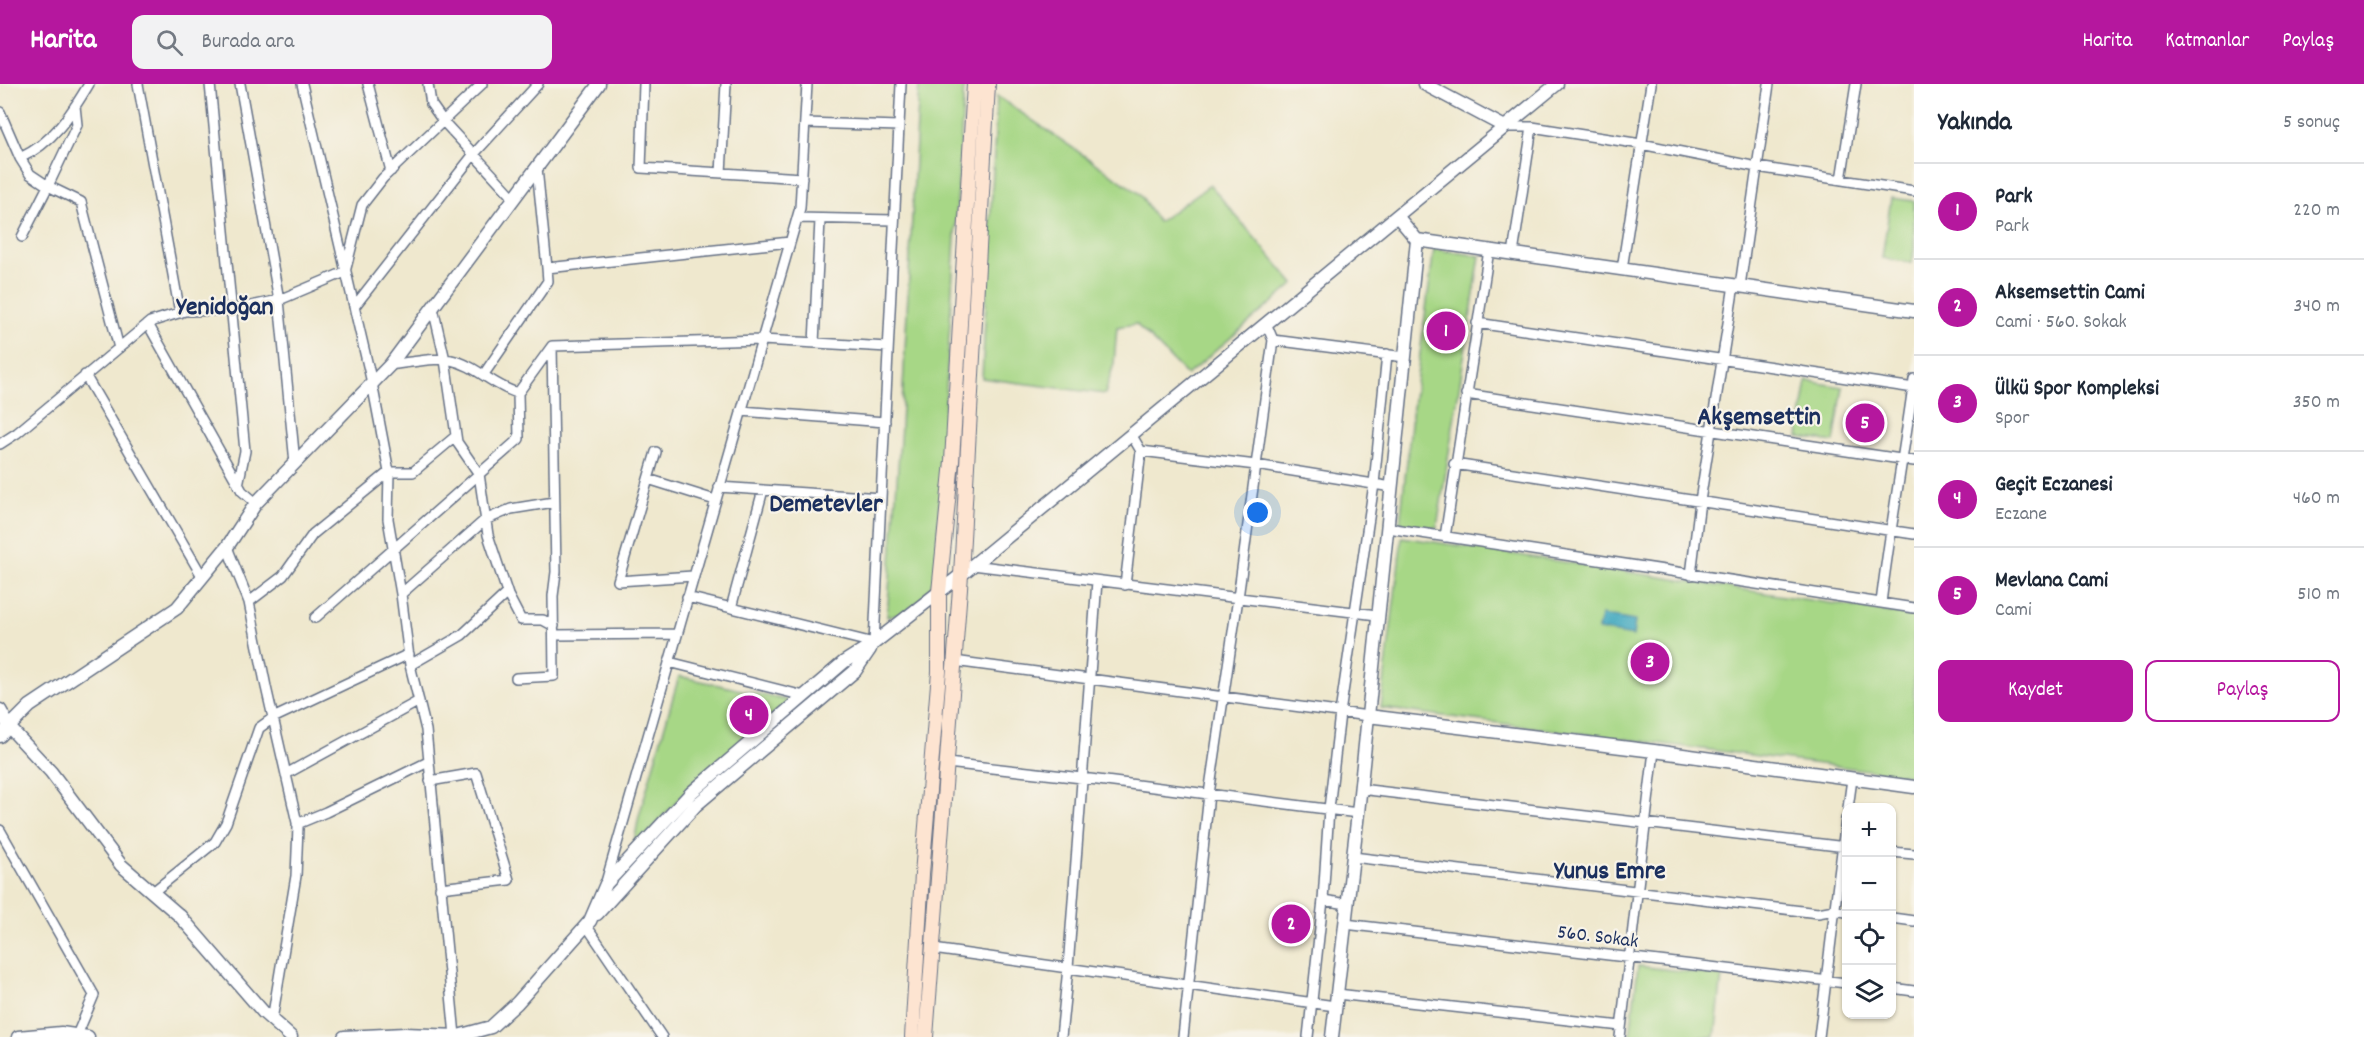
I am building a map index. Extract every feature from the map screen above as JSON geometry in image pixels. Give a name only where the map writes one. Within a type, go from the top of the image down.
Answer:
[{"type":"main road","points":[[912,1037],[922,874],[939,672],[939,592],[952,461],[974,84]]},
{"type":"main road","points":[[926,1037],[961,575],[988,84]]},
{"type":"street","points":[[20,158],[38,150],[49,140],[89,84]]},
{"type":"street","points":[[138,84],[180,313]]},
{"type":"street","points":[[210,84],[245,451],[238,485]]},
{"type":"street","points":[[240,84],[279,300],[295,463]]},
{"type":"street","points":[[302,84],[372,383],[389,472],[388,519],[410,665],[426,730],[455,1036]]},
{"type":"street","points":[[368,84],[391,171]]},
{"type":"street","points":[[428,84],[431,104],[443,121],[514,198]]},
{"type":"street","points":[[345,272],[362,205],[391,171],[482,84]]},
{"type":"street","points":[[354,307],[474,154],[538,84]]},
{"type":"street","points":[[5,732],[30,706],[177,608],[227,547],[256,503],[390,365],[599,84]]},
{"type":"street","points":[[644,84],[641,168],[802,178]]},
{"type":"street","points":[[721,173],[726,84]]},
{"type":"street","points":[[588,923],[606,884],[800,208],[807,84]]},
{"type":"street","points":[[344,1037],[405,1034],[455,1036],[471,1035],[491,1028],[517,1003],[696,805],[855,671],[874,643],[901,84]]},
{"type":"street","points":[[1424,84],[1505,127],[1532,127],[1641,144],[1757,167],[1914,191]]},
{"type":"street","points":[[606,884],[691,793],[844,662],[874,643],[961,575],[1557,84]]},
{"type":"street","points":[[1622,269],[1651,84]]},
{"type":"street","points":[[1691,575],[1722,360],[1737,286],[1769,84]]},
{"type":"street","points":[[1841,180],[1856,84]]},
{"type":"street","points":[[21,237],[77,125],[75,106]]},
{"type":"street","points":[[0,112],[20,158],[30,174],[48,186],[81,202],[119,348]]},
{"type":"street","points":[[805,123],[898,126]]},
{"type":"street","points":[[1513,254],[1532,127]]},
{"type":"street","points":[[484,374],[548,281],[537,168]]},
{"type":"street","points":[[1397,216],[1418,240],[1914,311]]},
{"type":"street","points":[[797,218],[894,220]]},
{"type":"street","points":[[814,343],[820,220]]},
{"type":"street","points":[[1332,1037],[1358,813],[1418,240]]},
{"type":"street","points":[[547,268],[790,242]]},
{"type":"street","points":[[1444,537],[1489,250]]},
{"type":"street","points":[[0,444],[17,433],[148,324],[180,313],[232,310],[279,300],[345,272]]},
{"type":"street","points":[[433,308],[445,360],[457,442],[479,474],[488,536],[507,593],[521,620],[543,621],[554,630],[677,634]]},
{"type":"street","points":[[1478,323],[1722,360],[1914,385],[1903,460],[1889,530],[1881,603]]},
{"type":"street","points":[[148,324],[238,485],[256,503]]},
{"type":"street","points":[[1183,1037],[1209,794],[1273,340],[1266,324]]},
{"type":"street","points":[[552,346],[762,340],[888,347]]},
{"type":"street","points":[[1273,340],[1405,357]]},
{"type":"street","points":[[315,618],[519,439],[518,393],[552,346]]},
{"type":"street","points":[[516,678],[554,676],[553,596],[556,572],[552,346]]},
{"type":"street","points":[[1308,1037],[1340,713],[1374,484],[1387,354]]},
{"type":"street","points":[[390,365],[450,359],[484,374],[505,389],[518,393]]},
{"type":"street","points":[[85,375],[202,576]]},
{"type":"street","points":[[1466,394],[1914,461]]},
{"type":"street","points":[[741,411],[885,422]]},
{"type":"street","points":[[1125,585],[1141,451],[1131,434]]},
{"type":"street","points":[[249,602],[284,576],[313,534],[389,472],[413,472],[456,436]]},
{"type":"street","points":[[1141,451],[1256,465],[1392,487]]},
{"type":"street","points":[[656,452],[618,580],[693,576]]},
{"type":"street","points":[[1454,464],[1914,534]]},
{"type":"street","points":[[648,479],[715,500]]},
{"type":"street","points":[[719,487],[881,498]]},
{"type":"street","points":[[731,608],[763,490]]},
{"type":"street","points":[[401,594],[485,520],[511,509],[554,502]]},
{"type":"street","points":[[1388,528],[1914,608]]},
{"type":"street","points":[[227,547],[249,602],[297,824],[296,876],[272,1020]]},
{"type":"street","points":[[973,565],[1377,615]]},
{"type":"street","points":[[1061,1037],[1097,581]]},
{"type":"street","points":[[410,665],[462,635],[507,593]]},
{"type":"street","points":[[687,597],[874,643]]},
{"type":"street","points":[[153,892],[219,836],[226,824],[259,728],[273,718],[409,654]]},
{"type":"street","points":[[954,661],[1222,698],[1654,751],[1914,787]]},
{"type":"street","points":[[669,662],[804,696]]},
{"type":"street","points":[[286,774],[419,701]]},
{"type":"street","points":[[0,710],[5,732],[51,772],[121,865],[180,916],[272,1020],[291,1037]]},
{"type":"street","points":[[1620,1037],[1654,751]]},
{"type":"street","points":[[297,824],[428,762]]},
{"type":"street","points":[[947,763],[1358,813]]},
{"type":"street","points":[[430,782],[476,773],[509,880],[440,888]]},
{"type":"street","points":[[1849,803],[1852,778]]},
{"type":"street","points":[[1360,789],[1842,847]]},
{"type":"street","points":[[0,830],[94,995],[83,1036],[61,1033],[18,1037]]},
{"type":"street","points":[[1896,852],[1914,854]]},
{"type":"street","points":[[1353,857],[1818,913],[1834,910],[1842,911]]},
{"type":"street","points":[[1819,1037],[1834,910],[1843,857]]},
{"type":"street","points":[[1323,900],[1347,904]]},
{"type":"street","points":[[1896,919],[1914,921]]},
{"type":"street","points":[[588,923],[662,1037]]},
{"type":"street","name":"560. Sokak","points":[[1345,924],[1842,982]]},
{"type":"street","points":[[933,948],[1313,1003],[1336,1000],[1621,1026]]},
{"type":"street","points":[[1896,989],[1914,991]]},
{"type":"green space","points":[[919,84],[964,84],[935,578],[916,604],[887,617],[901,426]]},
{"type":"green space","points":[[997,96],[1140,194],[1158,222],[1210,185],[1294,284],[1187,375],[1136,324],[1117,327],[1114,363],[1105,394],[982,378]]},
{"type":"green space","points":[[1891,198],[1914,201],[1912,263],[1882,258]]},
{"type":"green space","points":[[1434,249],[1480,256],[1437,528],[1400,523]]},
{"type":"green space","points":[[1807,381],[1843,387],[1834,442],[1798,437]]},
{"type":"green space","points":[[1402,537],[1914,616],[1914,776],[1381,708]]},
{"type":"green space","points":[[679,676],[790,701],[693,783],[638,845],[634,842],[639,816]]},
{"type":"green space","points":[[1638,966],[1722,976],[1715,1037],[1630,1037]]},
{"type":"water","points":[[1601,615],[1635,621],[1633,636],[1598,630]]},
{"type":"place","name":"Park","points":[[1446,331]]},
{"type":"place","name":"Mevlana Cami","points":[[1865,423]]},
{"type":"place","name":"Ülkü Spor Kompleksi","points":[[1650,662]]},
{"type":"place","name":"Geçit Eczanesi","points":[[749,715]]},
{"type":"place","name":"Aksemsettin Cami","points":[[1291,924]]},
{"type":"district","name":"Yenidoğan","points":[[225,305]]},
{"type":"district","name":"Akşemsettin","points":[[1759,415]]},
{"type":"district","name":"Demetevler","points":[[826,502]]},
{"type":"district","name":"Yunus Emre","points":[[1610,869]]}]
